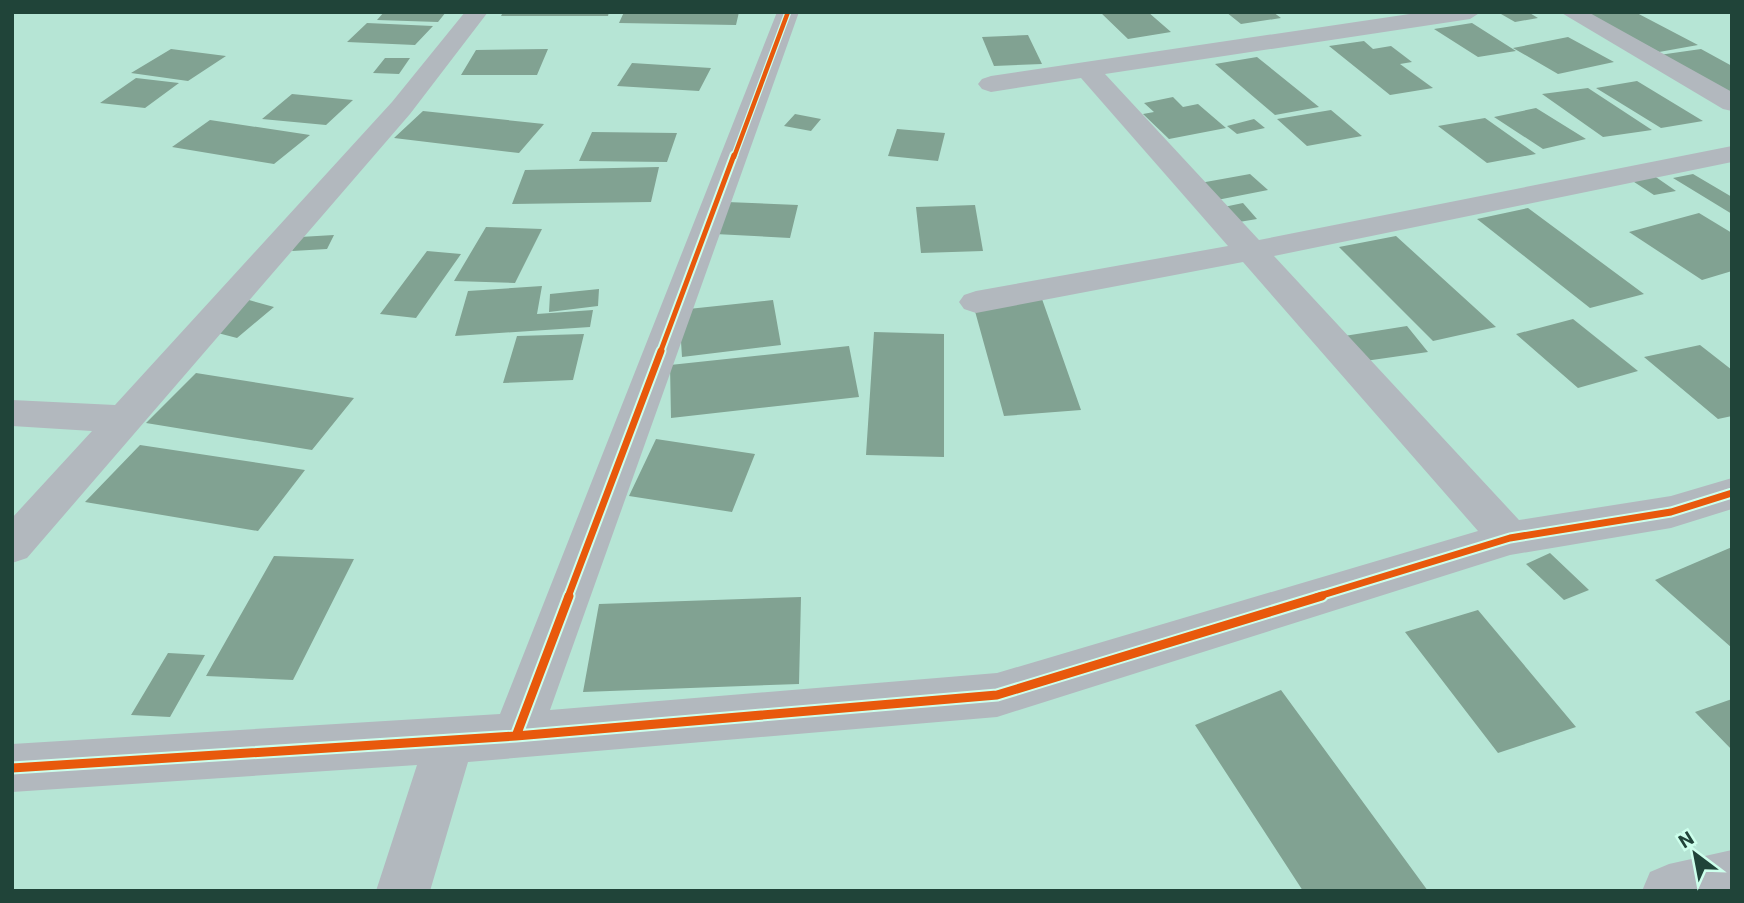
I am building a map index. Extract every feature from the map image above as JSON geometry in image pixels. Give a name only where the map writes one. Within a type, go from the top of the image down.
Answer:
[{"type":"street","points":[[12,546],[401,108],[477,12]]},
{"type":"street","points":[[516,736],[788,12]]},
{"type":"street","points":[[991,84],[1470,12]]},
{"type":"street","points":[[1571,12],[1732,103]]},
{"type":"street","points":[[1087,71],[1510,538]]},
{"type":"street","points":[[976,302],[1252,251],[1732,154]]},
{"type":"street","points":[[12,413],[125,419]]},
{"type":"street","points":[[12,768],[516,736],[996,695],[1510,538],[1671,512],[1732,493]]},
{"type":"street","points":[[403,891],[450,740]]},
{"type":"street","points":[[1669,891],[1732,877]]},
{"type":"building","points":[[384,12],[446,12],[438,22],[377,20]]},
{"type":"building","points":[[503,12],[609,12],[608,16],[501,16]]},
{"type":"building","points":[[624,12],[739,12],[736,25],[619,23]]},
{"type":"building","points":[[1100,12],[1148,12],[1171,32],[1128,39]]},
{"type":"building","points":[[1226,12],[1273,12],[1281,18],[1241,24]]},
{"type":"building","points":[[1528,12],[1538,18],[1515,22],[1501,14]]},
{"type":"building","points":[[1585,12],[1635,12],[1698,45],[1659,52]]},
{"type":"building","points":[[367,23],[433,26],[415,45],[347,42]]},
{"type":"building","points":[[1472,23],[1516,51],[1478,57],[1434,29]]},
{"type":"building","points":[[1028,35],[1042,64],[994,66],[982,37]]},
{"type":"building","points":[[1568,37],[1614,62],[1558,74],[1513,48]]},
{"type":"building","points":[[1364,41],[1373,49],[1391,46],[1412,62],[1400,64],[1433,88],[1390,95],[1329,46]]},
{"type":"building","points":[[171,49],[226,56],[188,81],[131,73]]},
{"type":"building","points":[[548,49],[537,75],[461,75],[476,50]]},
{"type":"building","points":[[1701,49],[1732,66],[1732,96],[1659,55]]},
{"type":"building","points":[[1257,57],[1319,107],[1275,115],[1215,64]]},
{"type":"building","points":[[385,58],[410,58],[399,74],[373,73]]},
{"type":"building","points":[[632,63],[711,68],[699,91],[617,86]]},
{"type":"building","points":[[136,78],[179,83],[145,108],[100,103]]},
{"type":"building","points":[[1637,81],[1703,121],[1661,128],[1596,88]]},
{"type":"building","points":[[1588,88],[1652,130],[1603,137],[1542,94]]},
{"type":"building","points":[[292,94],[353,100],[326,125],[262,119]]},
{"type":"building","points":[[1173,97],[1183,107],[1198,104],[1226,128],[1169,139],[1143,114],[1154,112],[1144,103]]},
{"type":"building","points":[[1536,108],[1586,139],[1543,149],[1494,117]]},
{"type":"building","points":[[1331,110],[1362,136],[1307,146],[1277,119]]},
{"type":"building","points":[[423,111],[544,124],[519,153],[394,138]]},
{"type":"building","points":[[795,114],[821,119],[811,131],[784,126]]},
{"type":"building","points":[[1485,118],[1536,154],[1487,163],[1438,126]]},
{"type":"building","points":[[1254,119],[1265,128],[1237,134],[1227,126]]},
{"type":"building","points":[[210,120],[310,135],[274,164],[172,147]]},
{"type":"building","points":[[897,129],[945,133],[938,161],[888,156]]},
{"type":"building","points":[[592,132],[677,133],[667,162],[579,161]]},
{"type":"building","points":[[659,167],[651,202],[512,204],[525,170]]},
{"type":"building","points":[[1650,173],[1676,191],[1654,195],[1628,178]]},
{"type":"building","points":[[1250,174],[1268,190],[1217,200],[1200,183]]},
{"type":"building","points":[[1693,174],[1732,197],[1732,214],[1673,178]]},
{"type":"building","points":[[727,202],[798,205],[790,238],[715,234]]},
{"type":"building","points":[[1243,203],[1257,219],[1233,223],[1219,208]]},
{"type":"building","points":[[975,205],[983,251],[921,253],[916,207]]},
{"type":"building","points":[[1528,208],[1644,294],[1590,308],[1477,219]]},
{"type":"building","points":[[1699,213],[1732,233],[1732,271],[1702,280],[1629,232]]},
{"type":"building","points":[[486,227],[542,229],[515,283],[454,281]]},
{"type":"building","points":[[334,235],[327,249],[292,251],[300,237]]},
{"type":"building","points":[[1396,236],[1496,327],[1433,341],[1339,247]]},
{"type":"building","points":[[427,251],[461,254],[416,318],[380,314]]},
{"type":"building","points":[[542,286],[537,314],[593,310],[590,327],[455,336],[468,291]]},
{"type":"building","points":[[599,289],[598,306],[549,312],[550,294]]},
{"type":"building","points":[[1042,299],[1081,410],[1004,416],[973,304]]},
{"type":"building","points":[[249,300],[274,307],[237,338],[210,331]]},
{"type":"building","points":[[773,300],[781,345],[682,357],[679,310]]},
{"type":"building","points":[[1573,319],[1638,371],[1578,388],[1516,334]]},
{"type":"building","points":[[1407,326],[1428,352],[1358,362],[1338,337]]},
{"type":"building","points":[[874,332],[944,334],[944,457],[866,455]]},
{"type":"building","points":[[584,334],[573,380],[503,383],[517,336]]},
{"type":"building","points":[[1700,345],[1732,370],[1732,416],[1718,419],[1644,357]]},
{"type":"building","points":[[849,346],[859,397],[671,418],[670,365]]},
{"type":"building","points":[[196,373],[354,398],[312,450],[146,423]]},
{"type":"building","points":[[656,439],[755,454],[732,512],[629,496]]},
{"type":"building","points":[[140,445],[305,470],[258,531],[85,502]]},
{"type":"building","points":[[1732,547],[1732,648],[1655,580]]},
{"type":"building","points":[[1550,553],[1589,590],[1564,600],[1526,564]]},
{"type":"building","points":[[274,556],[354,559],[293,680],[206,676]]},
{"type":"building","points":[[801,597],[799,684],[583,692],[599,604]]},
{"type":"building","points":[[1478,610],[1576,727],[1498,753],[1405,632]]},
{"type":"building","points":[[168,653],[205,655],[170,717],[131,715]]},
{"type":"building","points":[[1281,690],[1428,891],[1303,891],[1195,725]]},
{"type":"building","points":[[1732,699],[1732,750],[1695,712]]},
{"type":"cycle path","points":[[516,736],[788,12]]},
{"type":"cycle path","points":[[12,768],[516,736],[997,695],[1510,538],[1671,512],[1732,493]]}]
